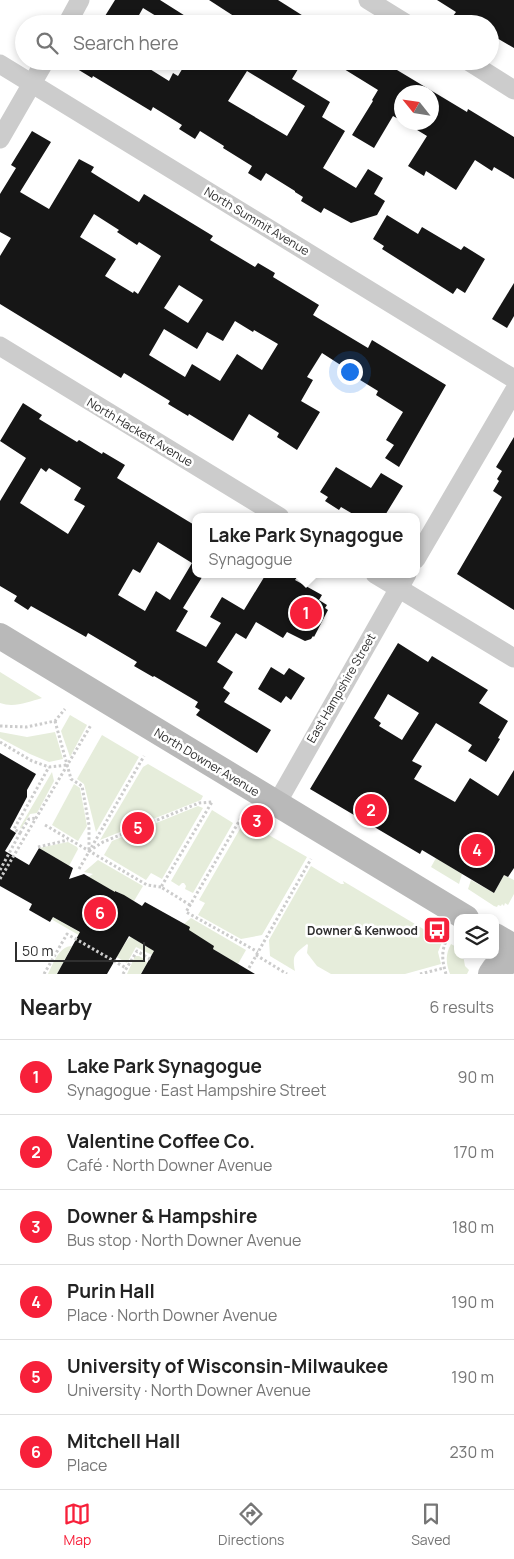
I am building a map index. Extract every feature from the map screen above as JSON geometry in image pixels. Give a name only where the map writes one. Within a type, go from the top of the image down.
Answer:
[{"type":"street","points":[[71,15],[80,0]]},
{"type":"street","points":[[368,0],[392,15]]},
{"type":"street","name":"North Summit Avenue","points":[[0,64],[514,379]]},
{"type":"street","points":[[0,139],[40,70]]},
{"type":"street","points":[[482,70],[514,90]]},
{"type":"street","name":"North Hackett Avenue","points":[[0,346],[273,513]]},
{"type":"street","points":[[420,552],[514,390]]},
{"type":"street","points":[[403,581],[514,658]]},
{"type":"street","name":"East Hampshire Street","points":[[276,803],[403,581]]},
{"type":"street","name":"North Downer Avenue","points":[[0,636],[459,914]]},
{"type":"street","points":[[499,938],[514,947]]},
{"type":"street","points":[[492,974],[495,968],[514,959]]},
{"type":"path","points":[[0,726],[26,727],[55,721],[66,709]]},
{"type":"path","points":[[55,721],[71,779],[82,786],[89,824],[89,851]]},
{"type":"path","points":[[0,879],[38,818],[91,725]]},
{"type":"path","points":[[0,742],[32,761],[49,767],[68,765]]},
{"type":"path","points":[[79,869],[144,756]]},
{"type":"path","points":[[20,833],[14,829],[49,767]]},
{"type":"path","points":[[89,851],[103,842],[199,803],[212,802],[161,887]]},
{"type":"path","points":[[0,870],[29,819],[38,818]]},
{"type":"path","points":[[241,818],[186,912],[287,974]]},
{"type":"path","points":[[45,825],[147,885],[161,887],[190,904]]},
{"type":"path","points":[[38,847],[69,840]]},
{"type":"path","points":[[249,968],[311,859]]},
{"type":"path","points":[[44,974],[67,934],[126,968]]},
{"type":"path","points":[[446,974],[442,954],[447,939]]},
{"type":"path","points":[[123,974],[137,951],[150,959]]},
{"type":"path","points":[[420,974],[444,968]]},
{"type":"green space","points":[[0,672],[42,698],[16,705],[0,703]]},
{"type":"green space","points":[[70,715],[87,725],[70,757],[61,731]]},
{"type":"green space","points":[[0,732],[27,737],[55,732],[63,759],[49,762],[30,754],[0,738]]},
{"type":"green space","points":[[102,735],[139,757],[96,832],[84,784],[77,779]]},
{"type":"green space","points":[[148,764],[203,796],[201,800],[100,840],[143,767]]},
{"type":"green space","points":[[52,772],[54,781],[37,813],[30,814],[21,829],[20,827]]},
{"type":"green space","points":[[74,784],[80,788],[87,826],[78,841],[52,825]]},
{"type":"green space","points":[[198,806],[203,808],[162,879],[151,873],[146,880],[104,855],[112,841]]},
{"type":"green space","points":[[212,810],[233,823],[193,893],[185,889],[184,883],[179,886],[171,881]]},
{"type":"green space","points":[[253,826],[307,857],[262,935],[241,939],[198,915],[205,903],[199,900],[241,827],[251,830]]},
{"type":"green space","points":[[68,842],[78,849],[69,866],[39,848]]},
{"type":"green space","points":[[436,858],[462,874],[459,884],[431,867]]},
{"type":"green space","points":[[98,860],[143,886],[134,901],[88,877],[93,874],[84,872]]},
{"type":"green space","points":[[311,866],[341,884],[344,884],[343,881],[430,933],[429,936],[434,939],[436,936],[443,940],[438,952],[441,964],[405,974],[331,974],[317,966],[307,953],[307,944],[295,955],[295,971],[270,956],[269,940]]},
{"type":"green space","points":[[504,875],[514,880],[514,894],[508,905],[505,903],[504,906],[502,904],[497,907],[494,906],[468,889],[471,880],[494,893]]},
{"type":"green space","points":[[53,917],[118,954],[131,937],[154,951],[152,955],[136,947],[127,963],[51,919]]},
{"type":"green space","points":[[191,918],[246,950],[238,964],[213,949],[214,946],[188,931],[184,924]]},
{"type":"green space","points":[[451,944],[454,946],[454,959],[464,959],[465,966],[469,970],[467,974],[450,974],[447,959]]},
{"type":"green space","points":[[72,946],[57,974],[48,974],[60,952]]},
{"type":"green space","points":[[135,956],[139,956],[147,963],[141,974],[127,974]]},
{"type":"building","points":[[115,0],[160,0],[184,15],[154,15],[143,8],[139,15],[106,15]]},
{"type":"building","points":[[209,0],[278,0],[302,15],[232,15]]},
{"type":"building","points":[[437,0],[514,0],[514,48],[499,39],[499,15],[454,15],[456,12]]},
{"type":"building","points":[[79,70],[151,70],[169,81],[173,73],[178,76],[182,70],[298,70],[292,79],[330,102],[322,117],[345,131],[323,168],[356,188],[368,169],[383,178],[374,194],[385,201],[377,215],[351,223],[324,208],[321,213],[301,201],[303,197],[295,191],[266,173],[261,181],[248,173],[252,166],[200,131],[195,139],[179,129],[182,125],[153,107],[151,111],[93,76],[92,78]],"holes":[[[247,71],[305,106],[287,136],[228,101]]]},
{"type":"building","points":[[346,70],[397,70],[422,85],[394,85],[394,117],[374,148],[352,135],[378,90]]},
{"type":"building","points":[[439,95],[467,112],[468,109],[514,137],[514,179],[494,167],[492,171],[475,160],[456,190],[426,171],[424,176],[408,166],[427,136],[417,130],[439,130]]},
{"type":"building","points":[[32,131],[51,142],[20,192],[49,209],[79,159],[94,167],[91,172],[139,202],[144,194],[213,236],[210,240],[255,267],[258,263],[275,273],[273,277],[319,305],[313,315],[368,348],[372,340],[446,385],[399,467],[385,458],[394,445],[386,440],[403,412],[376,395],[378,391],[322,353],[307,377],[313,380],[301,401],[320,412],[297,450],[277,437],[279,433],[249,414],[233,441],[189,414],[188,416],[168,404],[170,401],[124,373],[121,378],[0,304],[0,256],[11,238],[0,232],[0,194],[16,168],[11,165]],"holes":[[[94,214],[119,230],[117,232],[137,245],[139,242],[161,256],[138,294],[134,291],[133,293],[105,276],[116,259],[80,237]],[[179,285],[203,300],[188,323],[164,308]],[[235,321],[278,344],[262,370],[237,354],[220,381],[192,364],[185,377],[149,355],[164,329],[197,349],[207,332],[223,341]]]},
{"type":"building","points":[[387,215],[418,234],[422,227],[461,250],[464,246],[485,259],[465,293],[457,288],[453,294],[382,249],[384,246],[373,239]]},
{"type":"building","points":[[514,283],[514,316],[507,328],[492,319]]},
{"type":"building","points":[[23,403],[42,415],[39,419],[77,442],[79,440],[125,465],[117,478],[192,524],[192,563],[192,578],[202,578],[183,608],[188,611],[176,631],[206,647],[221,623],[210,617],[222,597],[244,610],[264,578],[296,578],[295,580],[322,595],[319,600],[327,605],[325,608],[328,610],[314,637],[311,639],[305,641],[287,632],[283,638],[256,622],[246,639],[236,633],[217,662],[233,672],[223,688],[230,693],[224,702],[271,730],[257,753],[196,715],[200,710],[195,707],[198,702],[134,666],[137,662],[88,633],[86,637],[31,606],[28,610],[14,601],[17,596],[0,586],[0,501],[26,458],[0,441]],"holes":[[[41,468],[46,472],[49,468],[81,488],[74,500],[85,506],[68,534],[20,503]],[[158,542],[192,563],[170,600],[156,591],[145,611],[118,595],[133,569],[140,573]]]},
{"type":"building","points":[[514,437],[514,610],[457,574],[502,497],[493,491],[502,471],[496,467]]},
{"type":"building","points":[[336,467],[371,488],[381,473],[403,486],[386,513],[351,513],[341,507],[339,510],[325,501],[328,497],[320,492]]},
{"type":"building","points":[[398,643],[428,662],[432,656],[488,690],[479,703],[508,721],[486,762],[468,751],[472,745],[436,723],[412,761],[422,766],[414,779],[455,802],[470,778],[498,796],[514,770],[514,868],[508,877],[504,875],[494,893],[422,850],[420,854],[310,789]],"holes":[[[388,694],[419,713],[402,740],[379,726],[381,723],[374,718]]]},
{"type":"building","points":[[271,667],[284,675],[289,668],[305,678],[291,700],[286,696],[281,703],[258,689]]},
{"type":"building","points":[[0,753],[36,774],[27,790],[27,797],[10,829],[16,833],[5,851],[29,865],[39,848],[73,868],[69,879],[84,874],[142,906],[145,902],[190,927],[189,930],[214,946],[213,949],[255,974],[141,974],[154,951],[129,936],[107,974],[57,974],[80,932],[53,917],[50,922],[29,910],[32,904],[0,886]]},
{"type":"place","name":"Lake Park Synagogue","points":[[306,613]]},
{"type":"place","name":"Valentine Coffee Co.","points":[[371,810]]},
{"type":"place","name":"Downer & Hampshire","points":[[257,821]]},
{"type":"place","name":"University of Wisconsin-Milwaukee","points":[[138,828]]},
{"type":"place","name":"Purin Hall","points":[[477,850]]},
{"type":"place","name":"Mitchell Hall","points":[[100,913]]},
{"type":"place","name":"Downer & Kenwood","points":[[437,930]]}]
